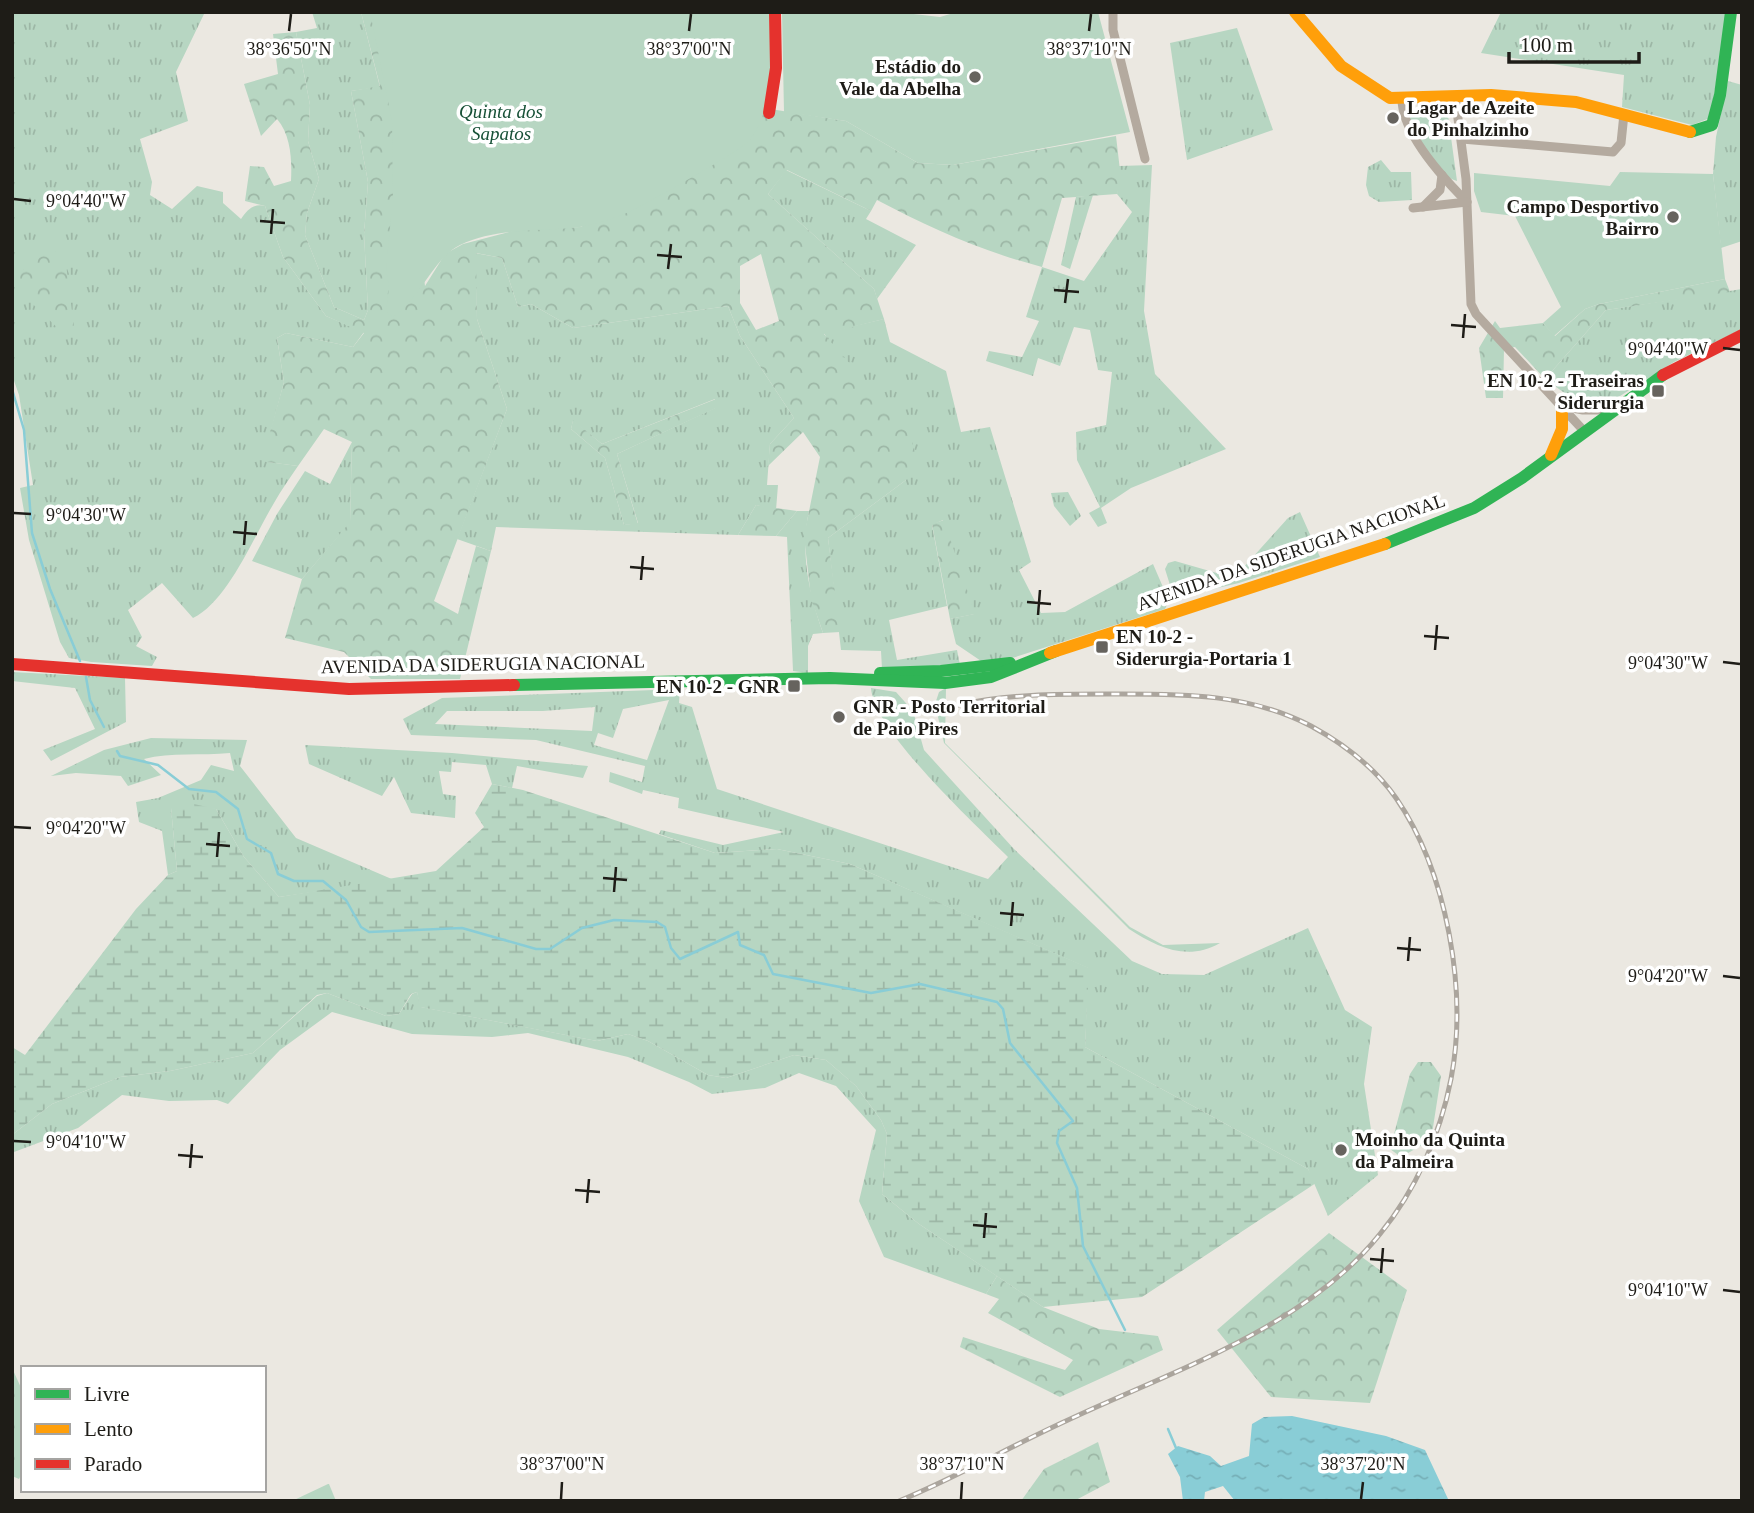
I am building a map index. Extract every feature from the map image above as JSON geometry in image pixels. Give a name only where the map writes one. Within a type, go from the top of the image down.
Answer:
[{"type":"main road","points":[[769,113],[776,68],[775,12]]},
{"type":"main road","points":[[1295,12],[1341,66],[1376,91],[1402,99],[1491,95],[1576,102],[1694,132],[1712,125],[1720,95],[1731,12]]},
{"type":"main road","name":"AVENIDA DA SIDERUGIA NACIONAL","points":[[12,664],[349,689],[830,678],[997,666],[1056,651],[1415,534],[1474,508],[1659,377],[1742,335]]},
{"type":"main road","points":[[1549,457],[1560,438],[1562,406]]},
{"type":"street","points":[[1113,12],[1113,30],[1145,159]]},
{"type":"street","points":[[1455,96],[1466,179],[1471,304],[1476,314],[1584,431]]},
{"type":"street","points":[[1402,99],[1405,121],[1442,175],[1467,202]]},
{"type":"street","points":[[1462,139],[1613,152],[1620,143],[1624,114]]},
{"type":"street","points":[[1442,175],[1440,190],[1418,208],[1467,202]]},
{"type":"street","points":[[1451,186],[1466,179]]},
{"type":"street","points":[[1562,406],[1587,411],[1612,410]]},
{"type":"green space","points":[[12,12],[205,12],[176,72],[188,121],[140,139],[152,182],[150,195],[172,209],[197,186],[223,192],[223,203],[241,219],[251,208],[257,205],[265,206],[283,257],[326,316],[364,332],[353,347],[286,333],[277,338],[284,382],[264,457],[268,462],[298,466],[229,583],[206,610],[193,618],[162,583],[128,610],[142,637],[136,646],[157,657],[152,666],[69,658],[60,642],[29,540],[20,488],[33,485],[19,395],[12,375]]},
{"type":"green space","points":[[312,12],[361,12],[380,87],[351,91],[368,182],[364,234],[368,310],[364,320],[334,307],[305,235],[307,213],[319,179],[308,141],[310,105],[296,32],[317,28]]},
{"type":"green space","points":[[361,12],[393,12],[425,286],[445,254],[463,244],[520,229],[581,227],[764,108],[846,121],[918,163],[953,165],[1116,136],[1121,179],[1117,194],[1062,198],[1042,267],[958,238],[877,200],[871,211],[787,170],[768,194],[874,289],[884,319],[824,334],[909,432],[917,459],[906,480],[828,538],[840,632],[823,633],[811,598],[804,536],[820,457],[803,432],[768,466],[770,444],[794,418],[740,336],[728,306],[573,328],[531,304],[518,307],[502,258],[476,253],[477,319],[507,409],[434,601],[458,614],[476,546],[491,551],[460,679],[371,679],[344,652],[285,638],[302,579],[350,522],[352,442],[324,429],[298,466],[267,462],[263,457],[284,382],[277,338],[286,333],[353,347],[364,333],[326,316],[283,257],[265,206],[245,201],[250,166],[264,167],[274,186],[291,181],[291,165],[290,148],[282,125],[277,119],[261,136],[244,84],[278,74],[273,34],[296,32],[310,105],[308,141],[319,179],[307,213],[305,235],[334,307],[364,320],[368,310],[364,234],[368,182],[351,91],[380,86]],"holes":[[[761,254],[779,321],[756,330],[740,303],[740,266]]]},
{"type":"green space","name":"Quinta dos Sapatos","points":[[370,12],[772,12],[768,96],[758,127],[749,141],[693,177],[631,211],[606,220],[580,227],[489,235],[460,245],[443,259],[412,299],[393,317],[386,312],[389,287],[386,269],[393,196],[392,121]]},
{"type":"green space","points":[[782,12],[896,12],[940,17],[957,12],[1098,12],[1130,132],[953,165],[918,163],[846,121],[784,112]]},
{"type":"green space","points":[[1501,12],[1728,12],[1710,118],[1692,125],[1622,107],[1624,75],[1481,53]]},
{"type":"green space","points":[[1237,28],[1273,130],[1187,160],[1170,43]]},
{"type":"green space","points":[[1728,81],[1742,85],[1742,241],[1721,248],[1713,174],[1716,137]]},
{"type":"green space","points":[[1443,104],[1447,108],[1457,181],[1435,164],[1407,120],[1417,108]]},
{"type":"green space","points":[[1381,160],[1391,172],[1411,172],[1412,200],[1379,202],[1369,196],[1366,185],[1368,167]]},
{"type":"green space","points":[[1152,165],[1144,311],[1155,374],[1226,449],[1131,488],[1101,508],[1107,523],[1098,527],[1089,513],[1100,507],[1077,460],[1076,432],[1106,425],[1112,372],[1098,370],[1090,330],[1074,327],[1060,366],[1038,358],[1033,376],[986,361],[989,351],[1022,357],[1039,321],[1026,317],[1042,267],[1084,281],[1132,212],[1117,194],[1119,166]]},
{"type":"green space","points":[[786,170],[871,211],[866,219],[916,245],[877,299],[874,289],[768,194]]},
{"type":"green space","points":[[1620,172],[1713,174],[1725,279],[1599,304],[1585,309],[1554,336],[1543,323],[1561,307],[1515,216],[1481,212],[1474,191],[1474,173],[1610,186]]},
{"type":"green space","points":[[1093,195],[1070,269],[1061,265],[1076,197]]},
{"type":"green space","points":[[51,249],[65,256],[75,335],[68,338],[14,286],[29,264]]},
{"type":"green space","points":[[475,253],[502,258],[518,307],[531,304],[573,328],[728,306],[740,336],[794,418],[770,444],[767,485],[778,485],[776,510],[756,505],[738,535],[496,527],[491,551],[457,539],[507,409],[477,319]],"holes":[[[715,399],[715,408],[617,454],[638,523],[624,525],[605,458],[571,429],[573,421],[602,444]]]},
{"type":"green space","points":[[1725,279],[1730,292],[1606,310],[1545,379],[1515,347],[1504,349],[1503,398],[1486,398],[1479,348],[1495,321],[1500,328],[1543,323],[1555,336],[1585,309],[1599,304]]},
{"type":"green space","points":[[1742,289],[1742,329],[1674,362],[1601,408],[1584,407],[1545,379],[1606,310]]},
{"type":"green space","points":[[884,319],[890,342],[946,371],[961,432],[990,427],[1031,562],[1019,570],[1041,613],[1065,612],[1153,564],[1169,601],[1165,609],[1006,660],[984,663],[956,644],[950,619],[974,614],[943,520],[932,525],[947,606],[889,620],[897,660],[957,650],[960,665],[882,669],[881,651],[841,650],[828,538],[906,480],[824,333]]},
{"type":"green space","points":[[716,399],[716,408],[617,454],[638,524],[624,525],[605,458],[571,429],[573,420],[602,444]]},
{"type":"green space","points":[[352,442],[350,523],[302,579],[252,561],[277,514],[305,471],[330,484]]},
{"type":"green space","points":[[1068,492],[1081,516],[1070,526],[1054,506],[1051,493]]},
{"type":"green space","points":[[756,505],[797,511],[776,536],[738,535]]},
{"type":"green space","points":[[797,511],[809,511],[805,542],[807,573],[823,633],[813,634],[808,646],[808,673],[793,671],[787,537],[776,536]]},
{"type":"green space","points":[[1300,512],[1320,557],[1239,583],[1174,598],[1165,569],[1168,563],[1175,561],[1234,578],[1288,518]]},
{"type":"green space","points":[[944,520],[975,614],[950,619],[932,524]]},
{"type":"green space","points":[[12,672],[125,678],[126,722],[51,761],[43,750],[95,729],[75,688],[12,681]]},
{"type":"green space","points":[[871,688],[896,692],[913,711],[924,750],[1014,849],[1132,961],[1162,974],[1204,975],[1308,928],[1345,1010],[1372,1027],[1364,1084],[1378,1175],[1328,1216],[1308,1169],[1085,1047],[1088,968],[850,864],[777,849],[715,853],[659,834],[661,830],[723,845],[784,832],[678,808],[679,798],[643,790],[642,794],[609,782],[610,772],[642,782],[645,766],[536,740],[411,735],[403,719],[442,698],[680,689],[679,703],[692,707],[717,789],[988,879],[1008,857],[928,776],[889,728],[876,706]],"holes":[[[669,700],[647,760],[594,745],[598,733],[613,738],[623,709]],[[595,707],[592,731],[435,724],[447,711],[543,711]]]},
{"type":"green space","points":[[946,688],[945,743],[1130,927],[1163,945],[1220,943],[1208,949],[1184,952],[1161,946],[1129,929],[944,743],[935,704],[939,692]]},
{"type":"green space","points":[[151,738],[247,740],[240,766],[296,838],[394,880],[279,897],[244,857],[216,809],[171,808],[177,871],[168,875],[162,831],[139,822],[136,802],[158,798],[201,780],[211,765],[234,771],[230,753],[144,759],[161,775],[128,786],[121,776],[76,773],[51,776],[104,750]]},
{"type":"green space","points":[[305,745],[452,753],[588,766],[583,778],[517,766],[512,788],[492,784],[486,765],[452,762],[451,772],[439,771],[443,794],[456,796],[455,818],[411,813],[394,777],[382,796],[309,764]]},
{"type":"green space","points":[[492,784],[523,790],[715,853],[777,849],[850,864],[1089,968],[1085,1047],[1308,1169],[1316,1183],[1142,1297],[1043,1307],[919,1224],[882,1194],[887,1134],[881,1120],[856,1086],[826,1060],[794,1055],[726,1078],[708,1075],[648,1041],[628,1034],[597,1041],[420,1007],[417,992],[411,994],[399,1014],[386,1016],[327,993],[317,995],[253,1053],[170,1071],[120,1077],[52,1104],[12,1135],[12,1047],[25,1055],[136,909],[168,875],[177,871],[171,808],[194,804],[216,809],[244,857],[279,897],[436,871],[484,827],[475,813]]},
{"type":"green space","points":[[417,992],[421,1007],[597,1041],[628,1034],[648,1041],[708,1075],[726,1078],[794,1055],[826,1060],[856,1086],[881,1120],[887,1134],[882,1194],[919,1224],[997,1276],[986,1294],[884,1257],[859,1201],[876,1130],[836,1086],[799,1073],[765,1088],[712,1094],[628,1057],[528,1033],[492,1037],[412,1034],[332,1012],[280,1050],[228,1104],[217,1100],[169,1101],[122,1095],[78,1128],[14,1152],[12,1157],[12,1135],[52,1104],[120,1077],[170,1071],[253,1053],[317,996],[327,993],[386,1016],[399,1014],[412,994]]},
{"type":"green space","points":[[1418,1062],[1431,1062],[1441,1076],[1431,1140],[1401,1157],[1390,1149],[1410,1074]]},
{"type":"green space","points":[[1329,1233],[1407,1290],[1370,1403],[1271,1397],[1217,1330]]},
{"type":"green space","points":[[997,1276],[1043,1307],[1099,1329],[1158,1336],[1163,1350],[1060,1397],[960,1347],[963,1337],[1065,1370],[1073,1360],[988,1313],[999,1299],[986,1294]]},
{"type":"green space","points":[[12,1368],[21,1388],[21,1475],[19,1479],[12,1476]]},
{"type":"green space","points":[[1098,1442],[1110,1482],[1074,1501],[1021,1501],[1044,1469]]},
{"type":"green space","points":[[328,1484],[336,1501],[292,1501]]},
{"type":"water","points":[[1292,1416],[1386,1436],[1425,1450],[1449,1501],[1235,1501],[1223,1486],[1205,1492],[1204,1501],[1183,1501],[1180,1477],[1168,1454],[1178,1446],[1210,1456],[1221,1466],[1249,1456],[1252,1424],[1264,1417]]},
{"type":"waterway","points":[[12,389],[24,430],[32,533],[50,589],[80,661]]},
{"type":"waterway","points":[[86,677],[90,700],[104,727]]},
{"type":"waterway","points":[[117,751],[120,756],[158,765],[189,789],[216,792],[238,809],[247,839],[271,853],[278,874],[294,881],[323,881],[346,900],[361,927],[369,932],[462,928],[536,949],[550,949],[582,928],[614,920],[657,922],[665,927],[671,948],[680,959],[738,932],[740,945],[764,955],[773,974],[871,993],[920,984],[997,1002],[1003,1009],[1010,1043],[1073,1121],[1059,1131],[1057,1143],[1077,1188],[1083,1246],[1125,1330]]},
{"type":"waterway","points":[[1168,1429],[1176,1448]]},
{"type":"railway","points":[[899,1501],[1236,1344],[1315,1296],[1349,1267],[1380,1234],[1405,1199],[1425,1161],[1440,1121],[1451,1079],[1456,1045],[1455,971],[1440,896],[1428,861],[1414,828],[1388,787],[1369,767],[1335,741],[1286,715],[1262,707],[1211,697],[1160,694],[1050,695],[958,705]]},
{"type":"traffic: fast","points":[[1690,132],[1712,125],[1720,95],[1731,12]]},
{"type":"traffic: fast","points":[[1385,544],[1474,508],[1522,478],[1663,375]]},
{"type":"traffic: fast","points":[[514,685],[830,678],[945,683],[991,677],[1056,651]]},
{"type":"traffic: fast","points":[[880,673],[941,671],[1010,663]]},
{"type":"traffic: slow","points":[[1295,12],[1341,66],[1390,98],[1491,95],[1576,102],[1690,132]]},
{"type":"traffic: slow","points":[[1551,455],[1562,429],[1562,406]]},
{"type":"traffic: slow","points":[[1050,653],[1385,544]]},
{"type":"traffic: jam","points":[[769,113],[776,68],[775,12]]},
{"type":"traffic: jam","points":[[1663,375],[1742,335]]},
{"type":"traffic: jam","points":[[12,664],[349,689],[514,685]]},
{"type":"place","name":"Estádio do Vale da Abelha","points":[[975,77]]},
{"type":"place","name":"Lagar de Azeite do Pinhalzinho","points":[[1393,118]]},
{"type":"place","name":"Campo Desportivo Bairro","points":[[1673,217]]},
{"type":"place","name":"EN 10-2 - Traseiras Siderurgia","points":[[1658,391]]},
{"type":"place","name":"EN 10-2 - Siderurgia-Portaria 1","points":[[1102,647]]},
{"type":"place","name":"EN 10-2 - GNR","points":[[794,686]]},
{"type":"place","name":"GNR - Posto Territorial de Paio Pires","points":[[839,717]]},
{"type":"place","name":"Moinho da Quinta da Palmeira","points":[[1341,1150]]}]
